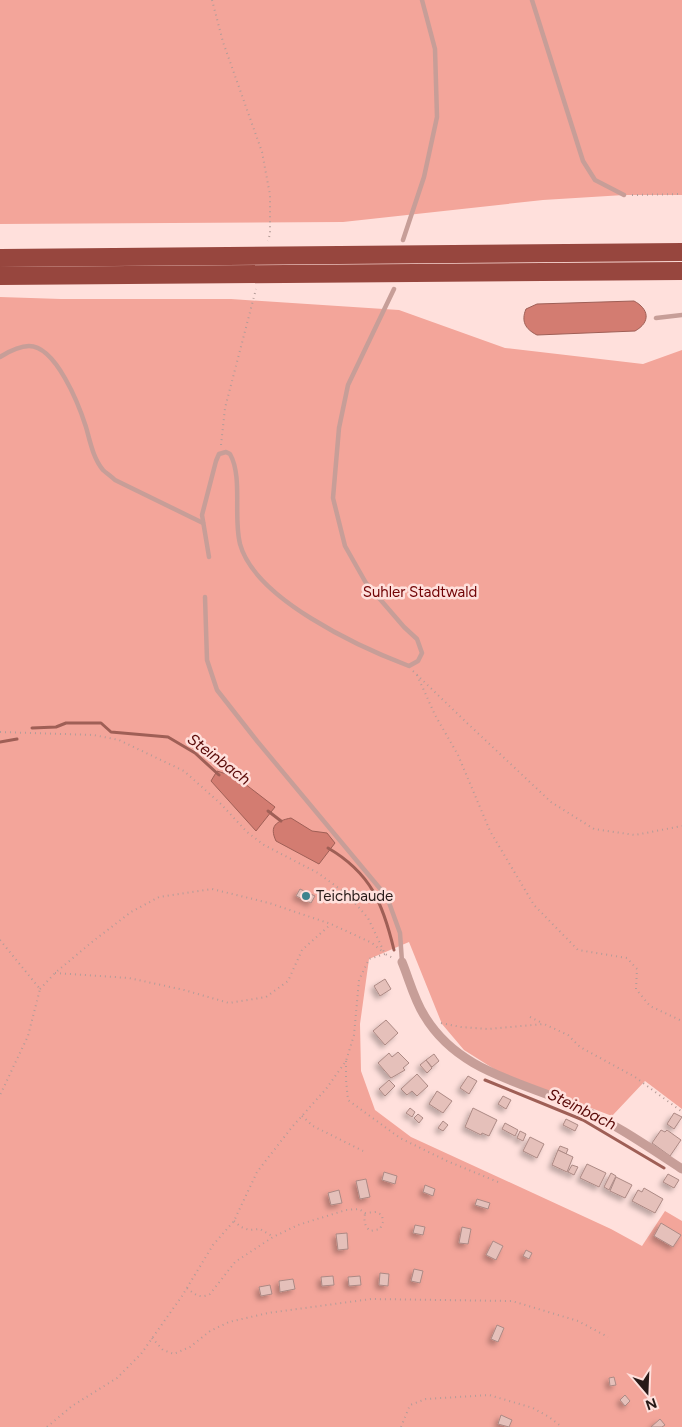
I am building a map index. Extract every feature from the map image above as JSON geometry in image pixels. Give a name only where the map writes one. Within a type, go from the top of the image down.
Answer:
[{"type":"highway","points":[[0,258],[682,252]]},
{"type":"highway","points":[[0,276],[465,271],[682,271]]},
{"type":"street","points":[[402,962],[423,1013],[446,1043],[490,1072],[592,1113],[682,1169]]},
{"type":"lane","points":[[403,240],[424,177],[438,117],[435,49],[422,0]]},
{"type":"lane","points":[[532,0],[583,162],[595,180],[624,195]]},
{"type":"lane","points":[[209,557],[202,515],[216,462],[219,454],[222,452],[230,454],[236,468],[236,497],[240,543],[248,562],[261,578],[301,611],[328,628],[385,657],[409,666],[418,661],[422,653],[417,639],[366,583],[344,546],[334,498],[338,428],[348,385],[394,289]]},
{"type":"lane","points":[[656,318],[682,315]]},
{"type":"lane","points":[[0,356],[20,347],[30,346],[40,349],[50,356],[81,412],[95,456],[102,469],[114,480],[203,523]]},
{"type":"lane","points":[[205,597],[207,660],[217,690],[257,742],[387,897],[400,933],[402,962]]},
{"type":"path","points":[[212,0],[224,42],[262,152],[270,195],[270,234],[267,244]]},
{"type":"path","points":[[624,195],[682,194]]},
{"type":"path","points":[[216,462],[221,444],[225,408],[257,282]]},
{"type":"path","points":[[409,666],[551,802],[594,829],[635,835],[682,826]]},
{"type":"path","points":[[417,675],[435,715],[458,755],[490,831],[534,906],[578,950],[627,958],[637,969],[636,989],[650,1006],[682,1021]]},
{"type":"path","points":[[0,732],[94,735],[119,740],[184,771],[259,841],[318,873],[348,895],[368,918],[385,954]]},
{"type":"path","points":[[0,1095],[28,1036],[40,988],[92,942],[131,912],[159,897],[212,889],[269,903],[331,924],[372,943],[385,954],[402,962]]},
{"type":"path","points":[[55,973],[129,978],[184,990],[229,1003],[266,997],[288,981],[302,950],[331,924]]},
{"type":"path","points":[[0,940],[40,988]]},
{"type":"path","points":[[385,954],[368,959],[359,980],[354,1035],[346,1061],[348,1100],[400,1138],[447,1161],[498,1182]]},
{"type":"path","points":[[530,1017],[568,1035],[580,1047],[635,1077],[681,1111]]},
{"type":"path","points":[[427,1019],[461,1027],[488,1029],[544,1024]]},
{"type":"path","points":[[47,1427],[72,1406],[117,1378],[141,1354],[187,1288],[213,1245],[234,1221],[257,1172],[326,1089],[346,1061]]},
{"type":"path","points":[[302,1116],[313,1126],[363,1151]]},
{"type":"path","points":[[187,1288],[199,1296],[205,1297],[210,1294],[236,1262],[273,1237],[298,1225],[346,1210],[359,1209],[382,1215],[384,1222],[380,1229],[370,1231],[366,1227],[364,1220],[365,1212]]},
{"type":"path","points":[[234,1221],[249,1230],[260,1229],[273,1237]]},
{"type":"path","points":[[152,1338],[163,1350],[174,1354],[180,1353],[210,1331],[229,1322],[268,1312],[371,1299],[414,1298],[512,1301],[578,1321],[608,1337]]},
{"type":"path","points":[[401,1427],[410,1405],[426,1399],[489,1395],[533,1408],[549,1416],[562,1427]]},
{"type":"green space","points":[[0,0],[682,0],[682,195],[624,195],[543,200],[343,222],[0,224]]},
{"type":"green space","name":"Suhler Stadtwald","points":[[0,297],[231,299],[399,310],[505,348],[643,364],[682,350],[682,1109],[645,1081],[612,1116],[502,1074],[464,1050],[442,1024],[409,942],[369,959],[360,1024],[361,1071],[375,1110],[411,1137],[611,1229],[642,1246],[665,1211],[682,1221],[682,1427],[0,1427]]},
{"type":"shaded area","points":[[634,301],[643,308],[646,316],[644,324],[635,331],[537,335],[527,327],[524,321],[526,309],[537,304]]},
{"type":"shaded area","points":[[217,771],[236,777],[275,807],[256,831],[211,781]]},
{"type":"shaded area","points":[[291,818],[312,831],[327,833],[335,843],[319,864],[276,841],[273,831],[275,825]]},
{"type":"building","name":"Teichbaude","points":[[300,889],[315,896],[311,903],[296,896]]},
{"type":"building","points":[[385,979],[391,989],[380,996],[374,986]]},
{"type":"building","points":[[386,1020],[398,1033],[385,1045],[373,1031]]},
{"type":"building","points":[[398,1052],[409,1063],[403,1068],[405,1070],[391,1078],[378,1063],[389,1053],[392,1057]]},
{"type":"building","points":[[434,1054],[439,1061],[432,1067],[426,1060]]},
{"type":"building","points":[[426,1060],[432,1068],[427,1073],[420,1065]]},
{"type":"building","points":[[417,1074],[428,1086],[417,1096],[412,1091],[407,1095],[401,1089]]},
{"type":"building","points":[[468,1076],[477,1081],[469,1094],[460,1088]]},
{"type":"building","points":[[389,1080],[395,1086],[385,1096],[379,1089]]},
{"type":"building","points":[[437,1091],[452,1101],[443,1113],[429,1104]]},
{"type":"building","points":[[503,1096],[511,1100],[506,1109],[498,1104]]},
{"type":"building","points":[[410,1108],[415,1112],[412,1117],[406,1113]]},
{"type":"building","points":[[473,1108],[497,1120],[489,1136],[482,1133],[481,1135],[465,1127]]},
{"type":"building","points":[[674,1113],[682,1117],[674,1129],[667,1124]]},
{"type":"building","points":[[418,1114],[423,1118],[419,1123],[414,1118]]},
{"type":"building","points":[[566,1119],[578,1125],[575,1131],[563,1125]]},
{"type":"building","points":[[443,1121],[448,1125],[443,1131],[438,1128]]},
{"type":"building","points":[[505,1123],[518,1130],[515,1136],[502,1129]]},
{"type":"building","points":[[661,1130],[665,1132],[667,1130],[681,1140],[670,1156],[652,1143]]},
{"type":"building","points":[[520,1131],[526,1134],[523,1141],[517,1138]]},
{"type":"building","points":[[530,1137],[544,1144],[537,1158],[523,1151]]},
{"type":"building","points":[[560,1146],[568,1149],[566,1154],[558,1150]]},
{"type":"building","points":[[558,1150],[573,1157],[567,1172],[552,1165]]},
{"type":"building","points":[[587,1164],[606,1173],[599,1187],[580,1178]]},
{"type":"building","points":[[572,1165],[578,1167],[574,1175],[568,1172]]},
{"type":"building","points":[[384,1172],[397,1176],[395,1184],[382,1180]]},
{"type":"building","points":[[611,1173],[616,1176],[609,1190],[604,1187]]},
{"type":"building","points":[[668,1174],[679,1180],[674,1188],[663,1182]]},
{"type":"building","points":[[616,1177],[632,1185],[625,1198],[610,1191]]},
{"type":"building","points":[[366,1179],[370,1197],[360,1199],[356,1181]]},
{"type":"building","points":[[425,1185],[435,1189],[433,1196],[423,1192]]},
{"type":"building","points":[[644,1188],[663,1199],[655,1213],[632,1201],[638,1190],[642,1192]]},
{"type":"building","points":[[339,1190],[342,1203],[331,1205],[328,1193]]},
{"type":"building","points":[[477,1199],[490,1203],[488,1209],[475,1205]]},
{"type":"building","points":[[661,1223],[681,1235],[673,1247],[654,1236]]},
{"type":"building","points":[[415,1225],[425,1227],[423,1235],[413,1233]]},
{"type":"building","points":[[462,1227],[471,1229],[468,1244],[459,1243]]},
{"type":"building","points":[[347,1233],[348,1249],[338,1250],[336,1234]]},
{"type":"building","points":[[493,1241],[503,1246],[496,1260],[486,1255]]},
{"type":"building","points":[[526,1250],[532,1253],[529,1259],[523,1256]]},
{"type":"building","points":[[414,1269],[423,1271],[420,1283],[411,1281]]},
{"type":"building","points":[[380,1273],[389,1274],[388,1286],[379,1285]]},
{"type":"building","points":[[333,1276],[334,1285],[322,1286],[321,1277]]},
{"type":"building","points":[[360,1276],[361,1285],[349,1286],[348,1277]]},
{"type":"building","points":[[293,1279],[295,1289],[280,1292],[279,1281]]},
{"type":"building","points":[[270,1285],[272,1294],[261,1296],[259,1287]]},
{"type":"building","points":[[497,1325],[504,1328],[498,1342],[491,1339]]},
{"type":"building","points":[[614,1377],[616,1385],[610,1386],[609,1378]]},
{"type":"building","points":[[625,1395],[630,1401],[625,1406],[620,1400]]},
{"type":"building","points":[[501,1415],[512,1420],[509,1427],[498,1424]]},
{"type":"building","points":[[660,1419],[665,1425],[662,1427],[651,1427]]},
{"type":"waterway","name":"Steinbach","points":[[32,728],[56,727],[66,723],[101,723],[111,732],[168,737],[195,753],[219,775]]},
{"type":"waterway","name":"Steinbach","points":[[0,742],[17,739]]},
{"type":"waterway","points":[[268,811],[281,821]]},
{"type":"waterway","name":"Steinbach","points":[[328,848],[355,868],[373,891],[385,918],[394,950]]},
{"type":"waterway","name":"Steinbach","points":[[485,1080],[583,1120],[664,1168]]},
{"type":"place","name":"Teichbaude","points":[[306,896]]}]
